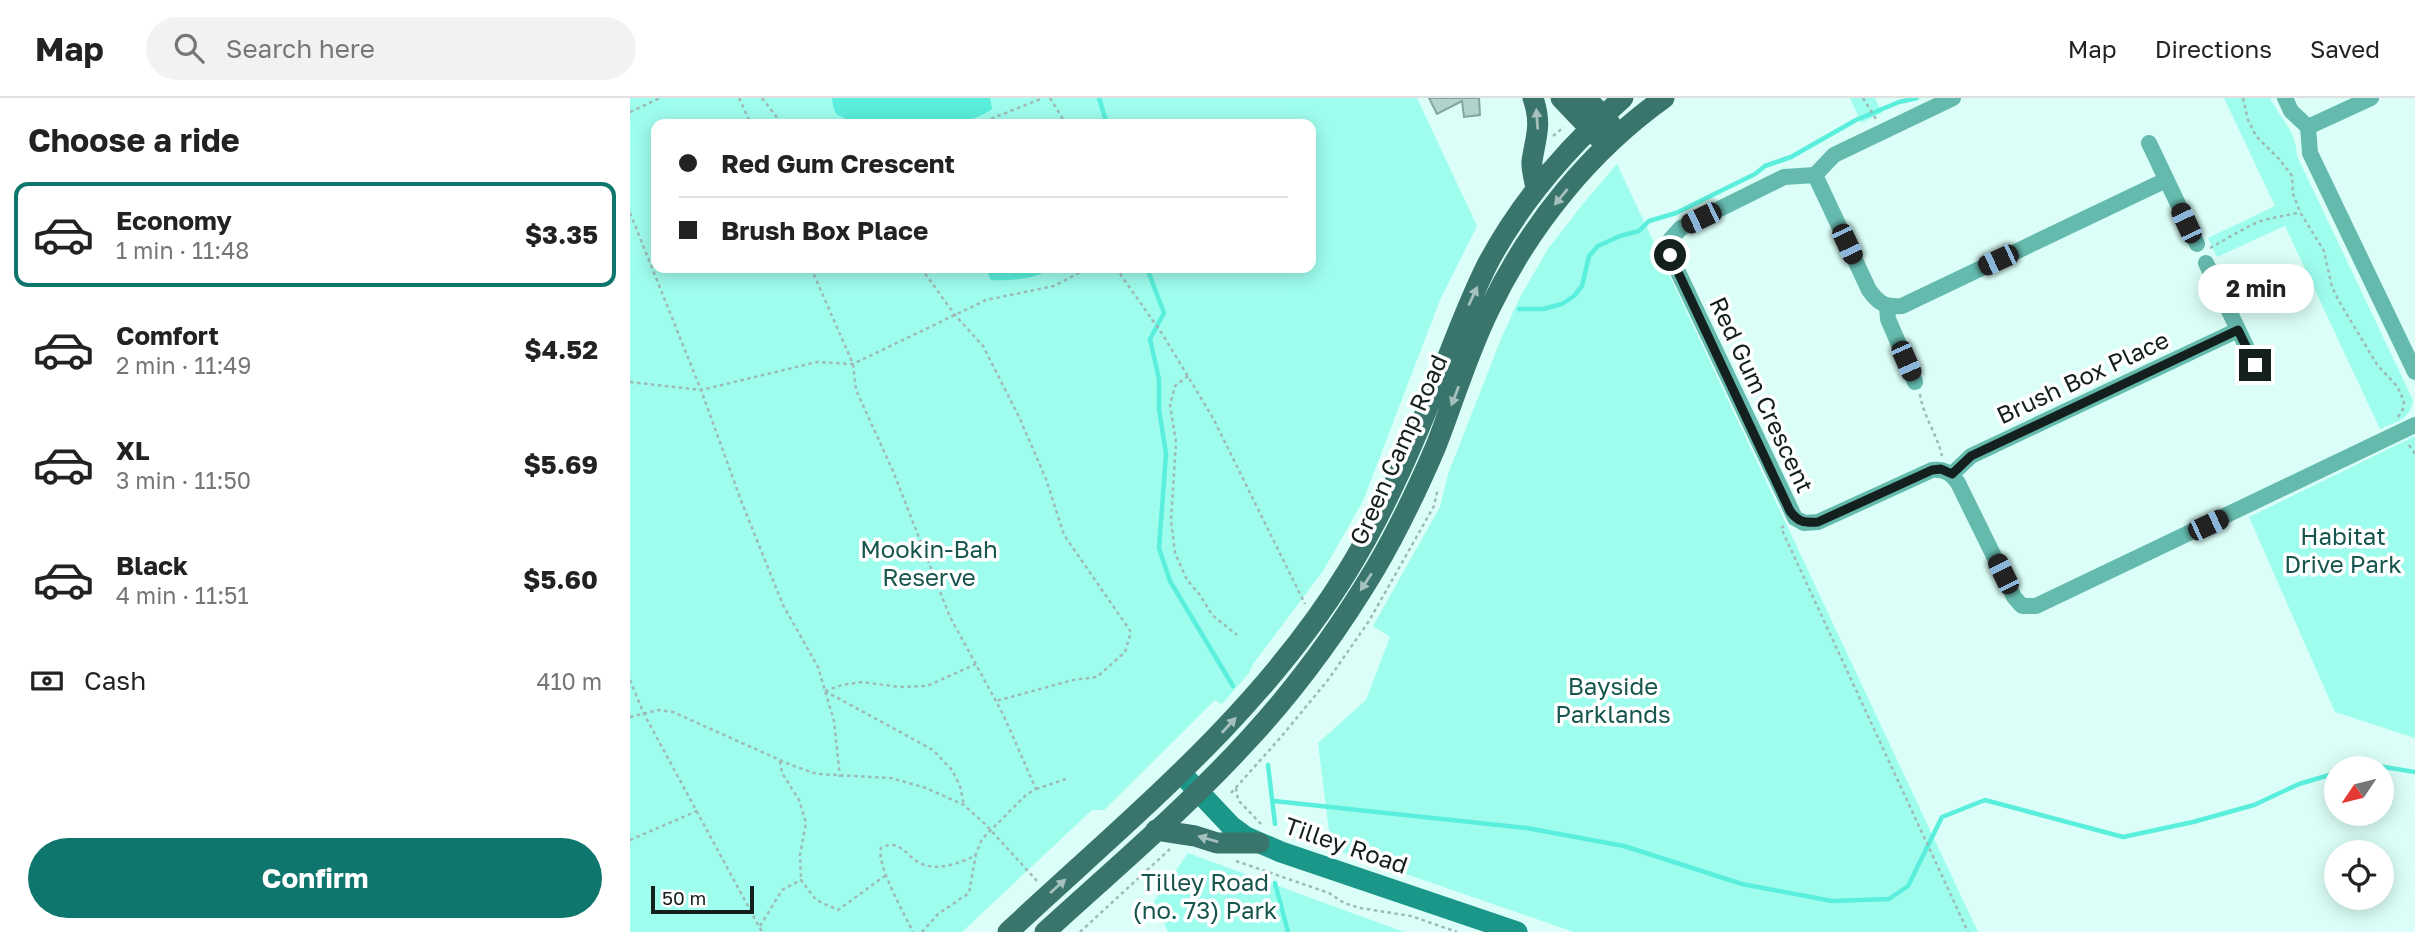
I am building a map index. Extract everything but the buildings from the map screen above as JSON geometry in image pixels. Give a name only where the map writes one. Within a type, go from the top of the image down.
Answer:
[{"type":"main road","points":[[1533,98],[1538,123],[1532,163],[1536,189]]},
{"type":"main road","points":[[1562,98],[1597,122],[1613,140]]},
{"type":"main road","points":[[1586,98],[1597,122]]},
{"type":"main road","name":"Green Camp Road","points":[[1008,932],[1181,773],[1275,673],[1347,572],[1402,470],[1469,302],[1488,264],[1536,189],[1566,153],[1623,98]]},
{"type":"main road","name":"Green Camp Road","points":[[1045,932],[1198,792],[1250,738],[1306,671],[1375,569],[1420,481],[1485,318],[1507,276],[1559,199],[1613,140],[1664,98]]},
{"type":"main road","name":"Tilley Road","points":[[1181,773],[1231,826],[1245,837],[1264,836],[1517,932]]},
{"type":"main road","points":[[1156,830],[1195,836],[1217,843],[1264,836]]},
{"type":"street","points":[[1953,98],[1834,155],[1815,175],[1869,290],[1877,302],[1887,307],[1902,306],[2166,180]]},
{"type":"street","points":[[2285,98],[2291,111],[2308,127],[2310,153],[2415,372]]},
{"type":"street","points":[[2308,127],[2371,98]]},
{"type":"street","points":[[2148,143],[2255,365]]},
{"type":"street","name":"Red Gum Crescent","points":[[1815,175],[1784,177],[1681,228],[1670,240],[1670,255],[1795,518],[1804,523],[1818,522],[1932,470],[1941,469],[1952,474]]},
{"type":"street","points":[[1887,307],[1888,319],[1915,382]]},
{"type":"street","name":"Brush Box Place","points":[[1952,474],[1971,456],[2238,330]]},
{"type":"street","points":[[1952,474],[2014,597],[2022,606],[2036,606],[2410,429]]},
{"type":"path","points":[[630,112],[660,98]]},
{"type":"path","points":[[739,98],[749,119]]},
{"type":"path","points":[[762,98],[778,119]]},
{"type":"path","points":[[990,119],[1043,98]]},
{"type":"path","points":[[1050,98],[1063,119]]},
{"type":"path","points":[[1863,98],[1876,120]]},
{"type":"path","points":[[2243,98],[2248,120],[2256,136],[2292,176],[2293,194],[2324,251],[2332,287],[2378,366],[2397,386],[2404,401],[2397,419],[2410,429]]},
{"type":"path","points":[[2201,253],[2263,220],[2280,219],[2301,212]]},
{"type":"path","points":[[630,213],[651,265]]},
{"type":"path","points":[[654,273],[783,605],[818,667],[834,721],[840,776]]},
{"type":"path","points":[[813,273],[853,363],[856,390],[892,471],[950,617],[996,701],[1036,789]]},
{"type":"path","points":[[925,273],[955,315],[983,346],[1020,419],[1046,479],[1064,535],[1131,632],[1125,652],[1097,677],[1073,680],[996,701]]},
{"type":"path","points":[[630,382],[701,390],[817,362],[853,363],[986,300],[1054,286],[1079,273]]},
{"type":"path","points":[[1120,273],[1163,335],[1213,418],[1304,603],[1317,616]]},
{"type":"path","points":[[1188,376],[1175,386],[1170,405],[1176,442],[1171,520],[1175,553],[1187,580],[1212,615],[1237,635]]},
{"type":"path","points":[[1915,382],[1922,407],[1952,474]]},
{"type":"path","points":[[1795,518],[1782,527],[1968,932]]},
{"type":"path","points":[[825,691],[863,682],[898,687],[927,686],[976,664]]},
{"type":"path","points":[[630,680],[643,712],[762,932]]},
{"type":"path","points":[[825,691],[933,750],[952,769],[960,786],[964,805]]},
{"type":"path","points":[[630,717],[659,710],[682,715],[817,775],[891,778],[926,788],[964,805],[1049,894]]},
{"type":"path","points":[[780,760],[782,773],[799,800],[806,823],[800,855],[801,880],[816,900],[838,910],[886,875]]},
{"type":"path","points":[[922,932],[937,914],[969,893],[976,853],[982,839],[1027,794],[1066,779]]},
{"type":"path","points":[[1237,788],[1238,800],[1264,836]]},
{"type":"path","points":[[630,840],[697,811]]},
{"type":"path","points":[[913,932],[886,875],[879,854],[881,848],[896,845],[919,863],[935,867],[958,863],[975,856],[976,853]]},
{"type":"path","points":[[1080,932],[1174,846]]},
{"type":"path","points":[[1230,859],[1329,893],[1344,903],[1410,916],[1457,932]]},
{"type":"path","points":[[760,926],[782,890],[801,880]]},
{"type":"green space","name":"Mookin-Bah Reserve","points":[[630,98],[1417,98],[1477,226],[1440,300],[1363,501],[1323,571],[1249,673],[1222,704],[1215,700],[1104,810],[1092,810],[962,932],[630,932]]},
{"type":"green space","points":[[1850,98],[1875,98],[1882,113],[1861,123]]},
{"type":"green space","points":[[2224,98],[2270,98],[2291,132],[2297,156],[2413,400],[2409,412],[2397,422],[2380,429],[2285,226],[2217,257],[2208,238],[2275,206]]},
{"type":"green space","name":"Bayside Parklands","points":[[1617,164],[1978,932],[1574,932],[1331,848],[1318,743],[1366,700],[1390,637],[1373,626],[1440,507],[1448,474],[1520,297],[1548,249]]},
{"type":"green space","name":"Habitat Drive Park","points":[[2415,436],[2415,738],[2335,712],[2249,517]]},
{"type":"green space","name":"Tilley Road (no. 73) Park","points":[[1188,853],[1404,932],[1168,932],[1154,901]]},
{"type":"shaded area","points":[[832,98],[990,98],[992,109],[969,119],[845,119],[836,114]]},
{"type":"shaded area","points":[[988,273],[1043,273],[1015,280],[991,280]]},
{"type":"waterway","points":[[1099,98],[1105,119]]},
{"type":"waterway","points":[[1519,309],[1543,309],[1562,304],[1574,296],[1582,286],[1589,256],[1598,246],[1639,231],[1649,221],[1676,213],[1755,174],[1765,166],[1791,157],[1856,120],[1899,102],[1917,98]]},
{"type":"waterway","points":[[1149,273],[1164,313],[1150,339],[1159,379],[1159,409],[1166,454],[1159,548],[1170,581],[1233,686]]},
{"type":"waterway","points":[[1268,765],[1275,824]]},
{"type":"waterway","points":[[2394,769],[2415,772]]},
{"type":"waterway","points":[[1274,801],[1527,828],[1624,846],[1742,884],[1832,901],[1889,899],[1908,886],[1942,817],[1985,800],[2123,837],[2254,805],[2299,784],[2324,777]]},
{"type":"waterway","points":[[1275,883],[1288,932]]},
{"type":"route","points":[[1670,255],[1790,511],[1804,523],[1818,522],[1932,470],[1941,469],[1952,474],[1971,456],[2238,330],[2255,365]]}]
